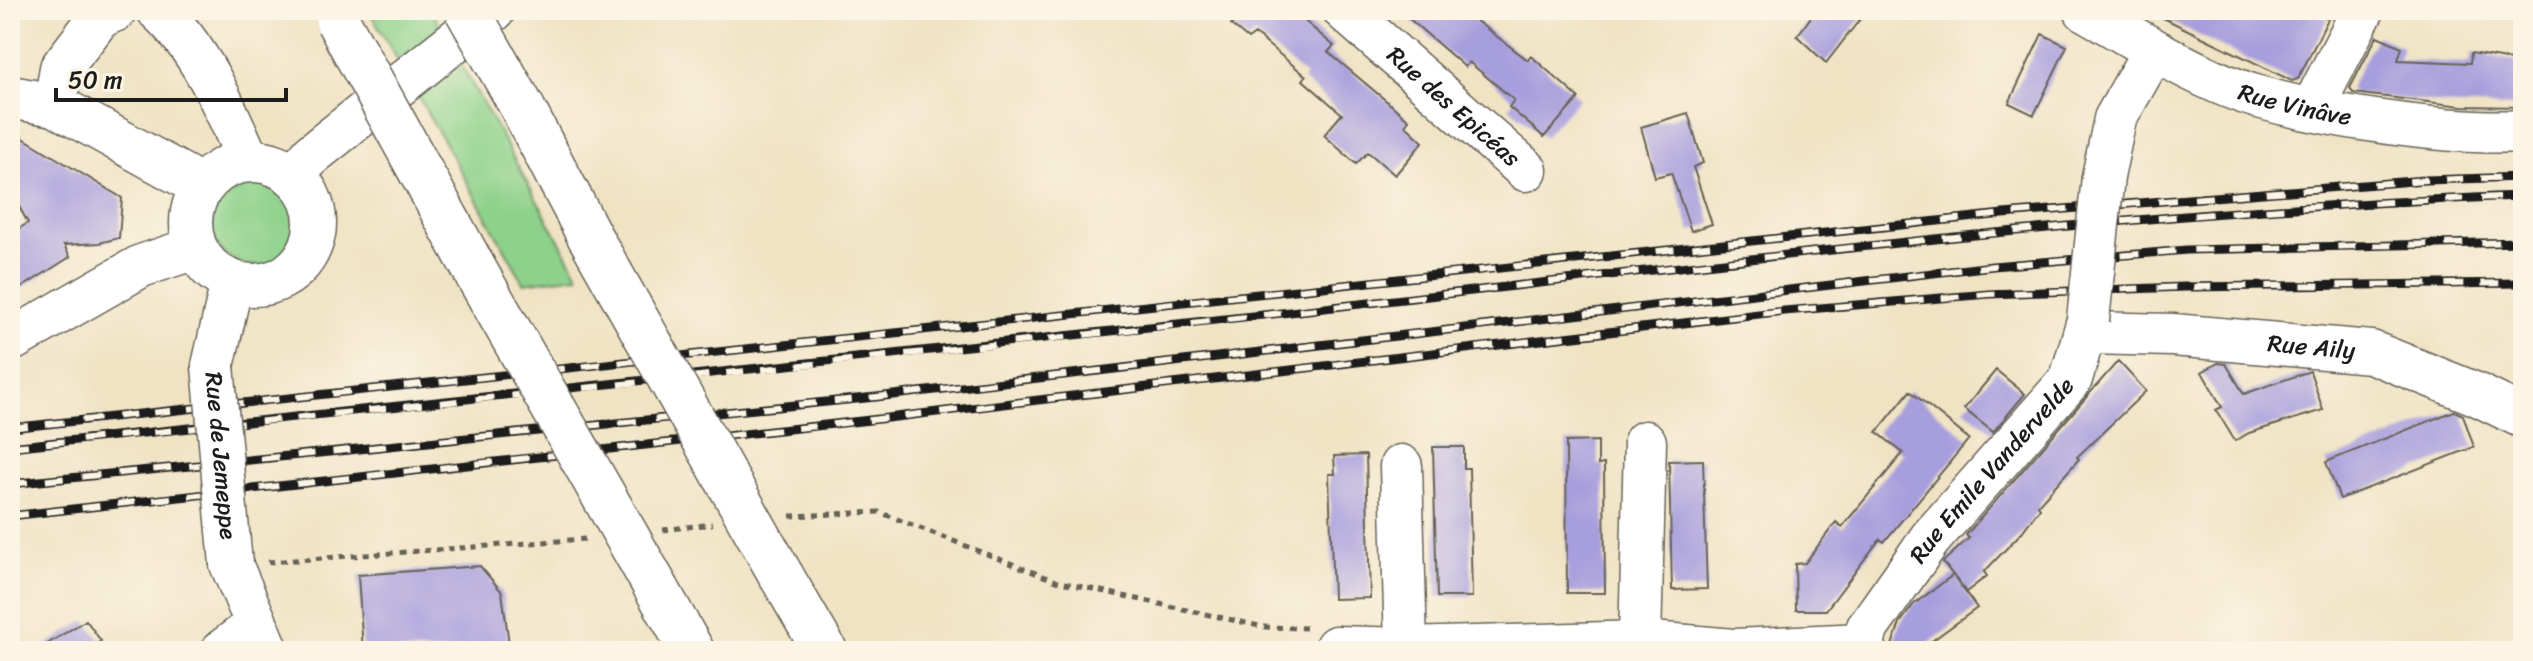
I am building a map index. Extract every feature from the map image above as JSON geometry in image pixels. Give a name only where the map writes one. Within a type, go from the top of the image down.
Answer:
[{"type":"highway","points":[[467,10],[590,237],[825,651]]},
{"type":"highway","points":[[332,14],[692,651]]},
{"type":"street","points":[[55,105],[61,68],[100,17],[116,10]]},
{"type":"street","points":[[158,10],[179,29],[196,57],[248,160]]},
{"type":"street","points":[[295,175],[325,143],[494,10]]},
{"type":"street","name":"Rue des Epicéas","points":[[1344,10],[1526,170]]},
{"type":"street","name":"Rue Vinâve","points":[[2085,10],[2154,50],[2253,96],[2406,124],[2523,131]]},
{"type":"street","points":[[2312,109],[2363,10]]},
{"type":"street","name":"Rue Emile Vandervelde","points":[[1864,647],[1868,627],[1930,539],[2071,379],[2087,326],[2103,177],[2115,119],[2154,50]]},
{"type":"street","points":[[10,97],[55,105],[202,186]]},
{"type":"street","points":[[248,160],[273,163],[295,175],[314,204],[315,239],[297,269],[266,285],[232,282],[210,269],[195,248],[191,215],[202,186],[223,168],[248,160]]},
{"type":"street","points":[[10,341],[141,266],[195,248]]},
{"type":"street","name":"Rue de Jemeppe","points":[[222,651],[261,638],[231,564],[213,366],[232,282]]},
{"type":"street","name":"Rue Aily","points":[[2087,326],[2371,352],[2476,394],[2523,417]]},
{"type":"street","points":[[2476,394],[2523,397]]},
{"type":"street","points":[[1640,642],[1645,442]]},
{"type":"street","points":[[1401,466],[1406,649]]},
{"type":"street","points":[[1336,647],[1580,647],[1640,642],[1734,650],[1864,647]]},
{"type":"green space","points":[[369,10],[431,10],[579,276],[524,283]]},
{"type":"green space","points":[[255,180],[279,187],[291,199],[298,223],[291,247],[279,259],[255,266],[231,259],[219,247],[212,223],[219,199],[231,187]]},
{"type":"building","points":[[1227,10],[1292,10],[1334,46],[1328,52],[1409,120],[1405,125],[1423,142],[1395,175],[1368,152],[1356,164],[1324,135],[1342,114],[1303,80],[1306,76],[1255,34],[1248,39],[1231,25],[1237,18]]},
{"type":"building","points":[[1399,10],[1462,10],[1528,60],[1531,56],[1579,98],[1544,137],[1509,107],[1514,100],[1469,62],[1465,67]]},
{"type":"building","points":[[1816,10],[1867,10],[1826,63],[1797,36]]},
{"type":"building","points":[[2147,10],[2310,10],[2328,19],[2298,79],[2292,81]]},
{"type":"building","points":[[2042,34],[2067,46],[2034,115],[2009,103]]},
{"type":"building","points":[[2377,36],[2402,47],[2398,60],[2470,63],[2471,53],[2523,62],[2523,107],[2462,106],[2353,93],[2350,88]]},
{"type":"building","points":[[1688,113],[1703,163],[1693,167],[1712,224],[1691,231],[1671,173],[1655,177],[1641,127]]},
{"type":"building","points":[[10,130],[122,198],[119,238],[99,243],[64,245],[70,257],[10,295],[10,234],[28,223],[10,190]]},
{"type":"building","points":[[2118,361],[2146,391],[2077,457],[2079,459],[2038,505],[2040,508],[2022,532],[1984,572],[1987,576],[1966,592],[1943,562],[1969,538],[1966,535]]},
{"type":"building","points":[[2218,363],[2226,364],[2244,394],[2310,371],[2323,410],[2249,433],[2235,441],[2216,410],[2222,407],[2202,372]]},
{"type":"building","points":[[1996,370],[2025,394],[1993,432],[1964,409]]},
{"type":"building","points":[[1910,391],[1969,439],[1884,542],[1880,539],[1826,610],[1796,610],[1795,564],[1805,563],[1836,522],[1842,527],[1903,453],[1877,432]]},
{"type":"building","points":[[2454,411],[2463,415],[2474,447],[2340,499],[2326,462]]},
{"type":"building","points":[[1598,441],[1598,465],[1604,464],[1605,593],[1567,593],[1566,442]]},
{"type":"building","points":[[1433,447],[1464,447],[1464,468],[1469,468],[1472,597],[1437,597]]},
{"type":"building","points":[[1366,455],[1370,598],[1333,599],[1329,474],[1335,474],[1334,456]]},
{"type":"building","points":[[1703,460],[1707,589],[1672,590],[1669,461]]},
{"type":"building","points":[[480,566],[502,592],[510,651],[363,651],[358,575]]},
{"type":"building","points":[[1953,575],[1977,608],[1918,651],[1890,651],[1900,623],[1914,604]]},
{"type":"building","points":[[86,620],[101,641],[86,651],[36,651]]},
{"type":"railway","points":[[10,428],[2003,214],[2425,180],[2523,177]]},
{"type":"railway","points":[[10,447],[957,349],[1897,243],[2209,214],[2523,196]]},
{"type":"railway","points":[[10,484],[876,397],[1993,266],[2187,250],[2523,242]]},
{"type":"railway","points":[[10,516],[879,419],[1784,311],[1989,294],[2184,287],[2523,283]]}]
